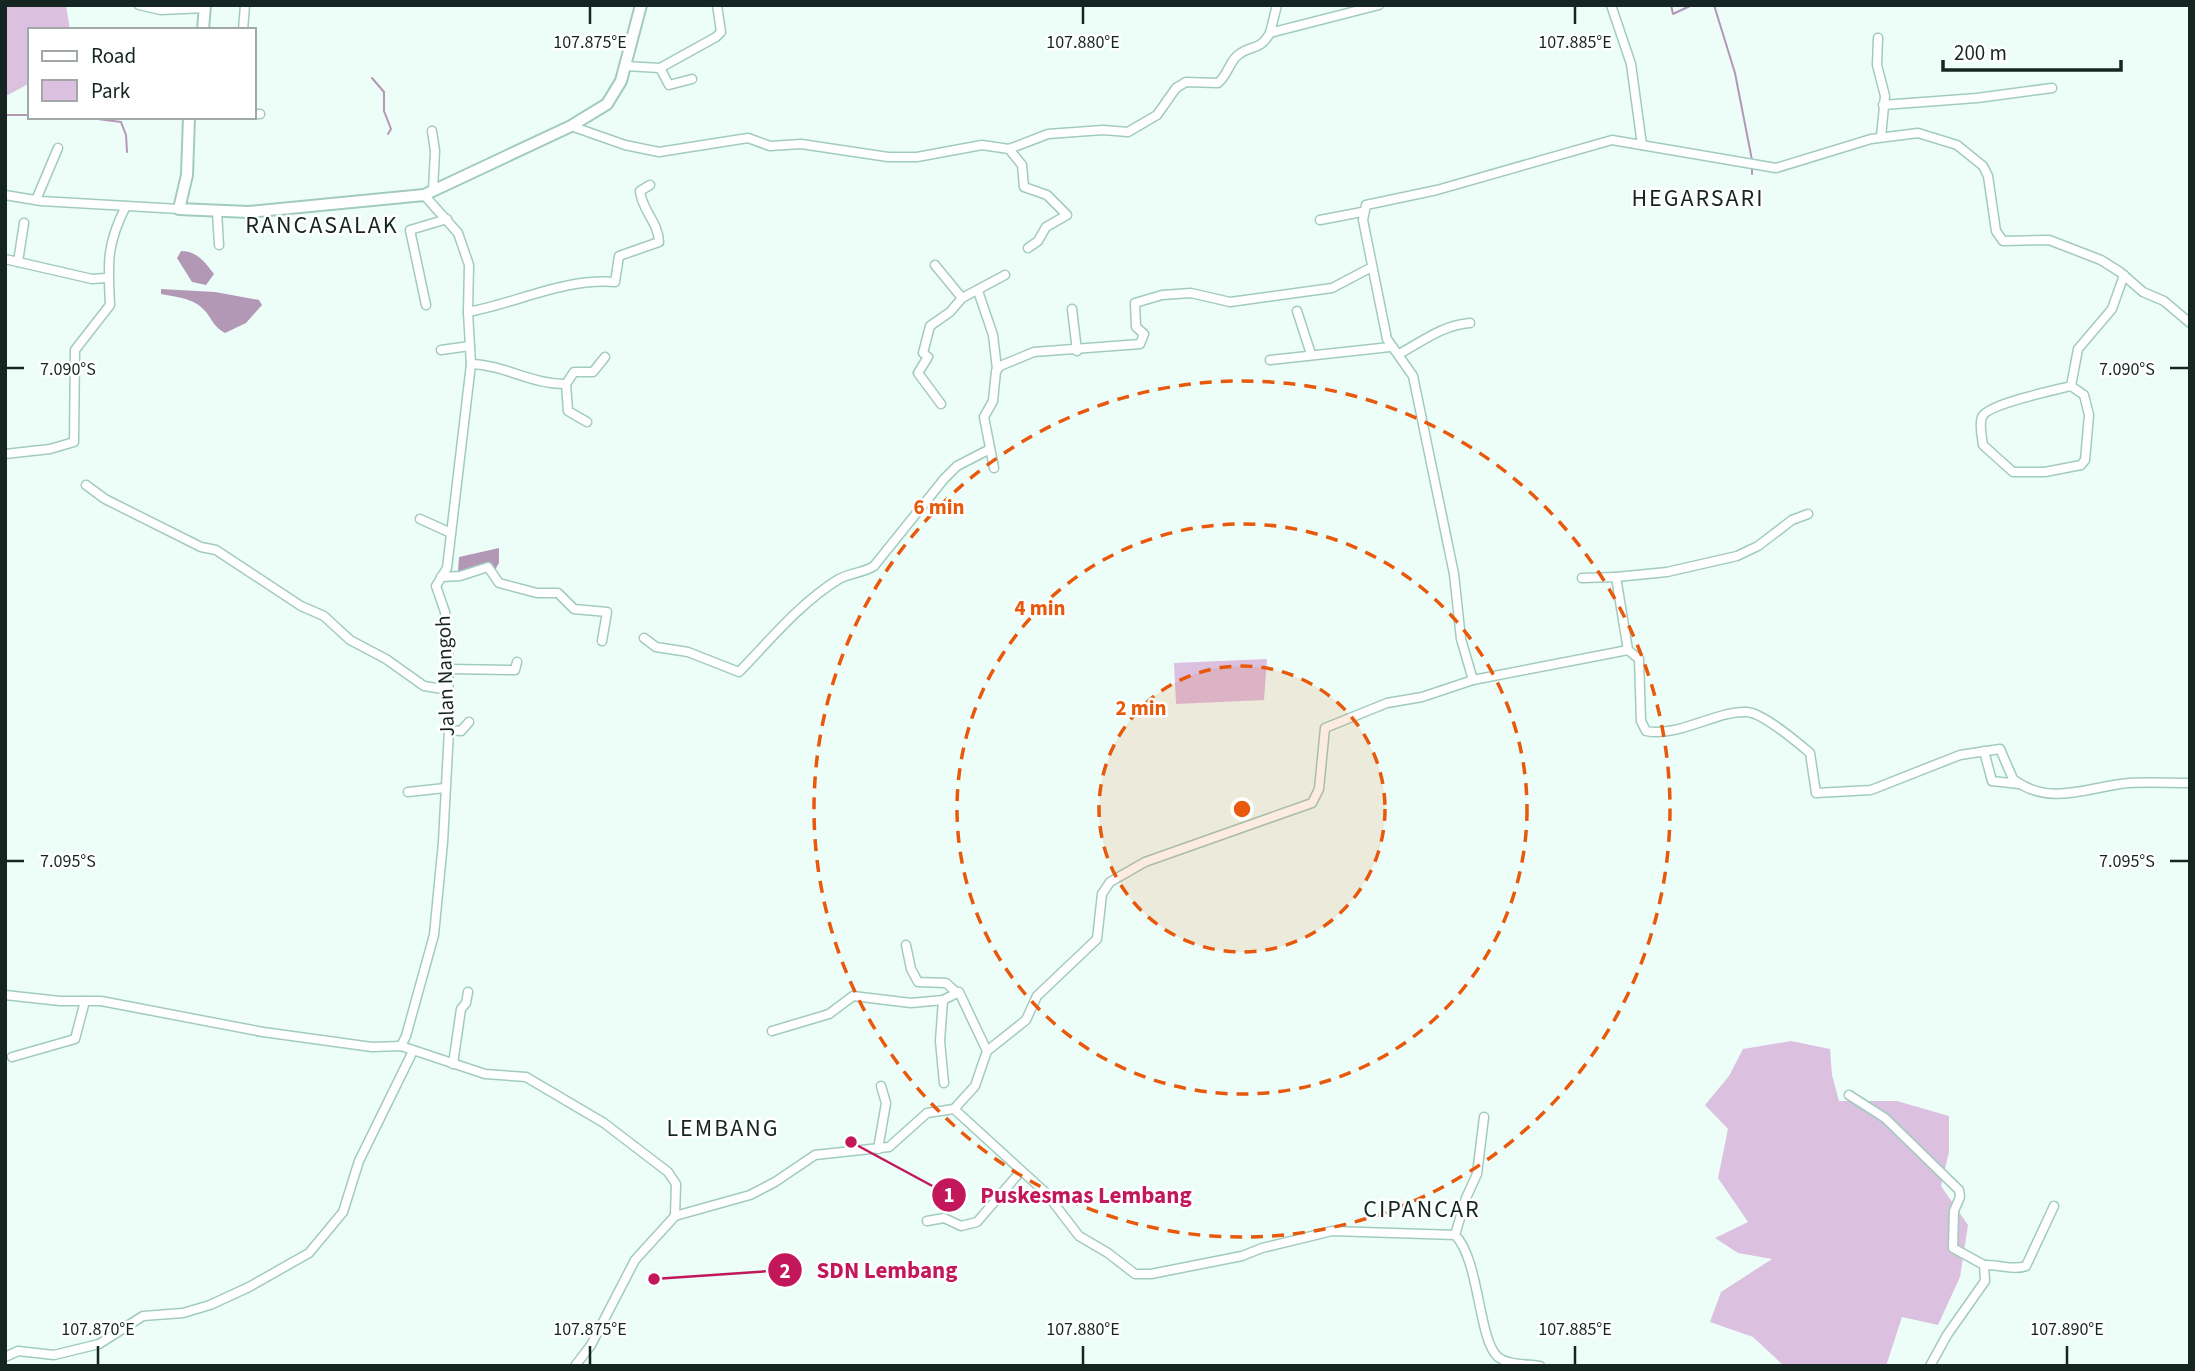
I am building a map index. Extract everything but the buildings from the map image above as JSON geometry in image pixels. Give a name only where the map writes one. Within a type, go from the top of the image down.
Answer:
[{"type":"main road","points":[[189,119],[186,182],[179,209],[248,212],[395,200],[429,193],[571,126],[607,104],[621,81],[641,5]]},
{"type":"main road","points":[[203,28],[205,7]]},
{"type":"street","points":[[139,5],[161,10],[205,7]]},
{"type":"street","points":[[243,28],[245,5]]},
{"type":"street","points":[[625,66],[660,68],[716,37],[721,32],[717,5]]},
{"type":"street","points":[[571,126],[625,145],[659,152],[748,138],[770,146],[801,144],[888,157],[917,157],[982,145],[1009,149],[1048,134],[1136,130],[1165,108],[1176,88],[1194,81],[1218,83],[1228,74],[1238,55],[1263,46],[1270,33],[1277,5]]},
{"type":"street","points":[[1270,33],[1379,5]]},
{"type":"street","points":[[1611,5],[1631,64],[1642,145]]},
{"type":"street","points":[[1878,38],[1877,65],[1885,91],[1881,137]]},
{"type":"street","points":[[660,68],[667,85],[692,79]]},
{"type":"street","points":[[1883,105],[1977,98],[2052,88]]},
{"type":"street","points":[[429,193],[435,151],[432,131]]},
{"type":"street","points":[[1473,680],[1461,639],[1454,574],[1413,376],[1390,347],[1362,212],[1366,205],[1437,190],[1601,141],[1612,140],[1776,168],[1881,137],[1918,133],[1936,136],[1957,145],[1975,159],[1988,176],[1996,231],[2003,241],[2049,240],[2101,260],[2143,292],[2169,304],[2190,323]]},
{"type":"street","points":[[36,200],[58,148]]},
{"type":"street","points":[[1009,149],[1022,165],[1024,187],[1047,195],[1067,215],[1046,228],[1038,241],[1028,248]]},
{"type":"street","points":[[467,312],[502,306],[545,290],[593,280],[615,282],[619,256],[659,240],[658,228],[641,205],[640,191],[649,184]]},
{"type":"street","name":"Jalan Nangoh","points":[[401,1046],[434,935],[449,730],[445,612],[436,586],[447,568],[471,364],[467,312],[468,256],[429,193]]},
{"type":"street","points":[[5,195],[36,200],[179,209]]},
{"type":"street","points":[[5,454],[50,449],[74,442],[75,350],[110,305],[106,278],[108,257],[126,206]]},
{"type":"street","points":[[217,211],[219,245]]},
{"type":"street","points":[[1320,220],[1362,212]]},
{"type":"street","points":[[426,305],[410,230],[447,219]]},
{"type":"street","points":[[18,262],[23,223]]},
{"type":"street","points":[[5,259],[92,279],[106,278]]},
{"type":"street","points":[[935,265],[962,298]]},
{"type":"street","points":[[997,369],[1014,358],[1034,352],[1077,351],[1140,344],[1144,334],[1136,327],[1135,303],[1146,298],[1191,293],[1230,302],[1332,288],[1372,267]]},
{"type":"street","points":[[941,404],[918,373],[928,357],[923,353],[930,326],[950,313],[962,298],[978,292],[1005,275]]},
{"type":"street","points":[[2071,386],[2078,349],[2112,309],[2124,275]]},
{"type":"street","points":[[978,292],[993,335],[997,369],[993,401],[984,417],[994,468]]},
{"type":"street","points":[[1072,309],[1077,351]]},
{"type":"street","points":[[1297,311],[1311,354]]},
{"type":"street","points":[[1399,355],[1421,339],[1455,324],[1470,323]]},
{"type":"street","points":[[441,350],[470,346]]},
{"type":"street","points":[[1270,360],[1390,347]]},
{"type":"street","points":[[587,422],[568,411],[566,384],[574,372],[593,372],[605,357]]},
{"type":"street","points":[[471,364],[502,368],[550,385],[566,384]]},
{"type":"street","points":[[2071,386],[2084,394],[2090,415],[2085,460],[2081,465],[2045,472],[2013,472],[1983,445],[1981,420],[1987,412],[2024,397],[2071,386]]},
{"type":"street","points":[[644,638],[656,646],[688,652],[739,671],[816,595],[842,578],[863,573],[874,566],[950,473],[990,449]]},
{"type":"street","points":[[86,485],[105,499],[201,547],[216,550],[301,607],[324,616],[350,640],[425,686],[449,690]]},
{"type":"street","points":[[1582,578],[1667,572],[1737,556],[1758,546],[1792,520],[1808,514]]},
{"type":"street","points":[[420,519],[451,533]]},
{"type":"street","points":[[441,577],[460,576],[488,567],[499,583],[537,593],[558,593],[576,610],[607,612],[602,641]]},
{"type":"street","points":[[1616,577],[1628,650],[1639,659],[1641,721],[1646,731],[1680,728],[1740,713],[1753,714],[1810,753],[1816,793],[1871,790],[1960,755],[2001,749],[2009,775],[2020,784]]},
{"type":"street","points":[[575,1366],[591,1345],[635,1260],[675,1216],[750,1195],[815,1155],[878,1149],[893,1144],[927,1112],[954,1109],[975,1086],[986,1051],[1026,1020],[1037,996],[1097,939],[1102,894],[1110,882],[1155,858],[1311,803],[1319,789],[1324,733],[1328,726],[1387,703],[1422,697],[1473,680],[1628,650]]},
{"type":"street","points":[[449,669],[515,670],[517,662]]},
{"type":"street","points":[[449,730],[461,731],[469,722]]},
{"type":"street","points":[[1984,751],[1992,781],[2020,784],[2038,791],[2077,794],[2127,783],[2190,783]]},
{"type":"street","points":[[408,792],[445,788]]},
{"type":"street","points":[[906,945],[911,969],[918,982],[946,983],[962,994],[986,1051]]},
{"type":"street","points":[[453,1064],[461,1009],[466,1003],[468,992]]},
{"type":"street","points":[[772,1031],[829,1014],[853,996],[911,1003],[943,1000],[956,992]]},
{"type":"street","points":[[5,995],[60,1001],[85,1000],[310,1040],[372,1047],[401,1046],[472,1071],[526,1077],[604,1123],[668,1172],[676,1184],[675,1216]]},
{"type":"street","points":[[12,1057],[75,1039],[85,1000]]},
{"type":"street","points":[[943,1000],[940,1041],[944,1083]]},
{"type":"street","points":[[5,1357],[18,1351],[54,1356],[99,1344],[143,1316],[183,1313],[210,1305],[303,1257],[343,1212],[359,1161],[413,1051]]},
{"type":"street","points":[[878,1149],[886,1103],[881,1086]]},
{"type":"street","points":[[1849,1095],[1885,1118],[1959,1190],[1960,1197],[1954,1211],[1953,1248],[1984,1265],[2026,1266],[2054,1206]]},
{"type":"street","points":[[954,1109],[985,1134],[1020,1172],[1053,1201],[1079,1236],[1108,1252],[1135,1274],[1152,1274],[1242,1256],[1262,1248],[1332,1231],[1455,1235]]},
{"type":"street","points":[[1484,1117],[1477,1174],[1466,1198],[1455,1235],[1468,1259],[1492,1349],[1506,1361],[1540,1366]]},
{"type":"street","points":[[927,1221],[944,1218],[961,1226],[976,1222],[1020,1172]]},
{"type":"street","points":[[1930,1366],[1947,1335],[1985,1281],[1984,1265]]},
{"type":"green space","points":[[5,5],[66,5],[70,28],[28,28],[28,84],[5,95]]},
{"type":"green space","points":[[1267,659],[1264,700],[1176,704],[1174,663]]},
{"type":"green space","points":[[1791,1041],[1830,1049],[1832,1075],[1839,1101],[1897,1101],[1949,1116],[1949,1152],[1941,1186],[1968,1225],[1960,1277],[1938,1325],[1902,1317],[1886,1366],[1784,1366],[1753,1337],[1710,1322],[1721,1292],[1772,1259],[1738,1253],[1715,1238],[1748,1222],[1718,1178],[1728,1129],[1705,1105],[1729,1076],[1743,1049]]},
{"type":"shaded area","points":[[181,251],[196,255],[214,274],[206,285],[192,282],[177,258]]},
{"type":"shaded area","points":[[161,289],[215,292],[259,300],[262,305],[246,323],[225,333],[199,305],[184,298],[161,294]]},
{"type":"shaded area","points":[[499,548],[499,563],[495,570],[492,567],[458,572],[459,557]]},
{"type":"waterway","points":[[1671,5],[1673,14],[1692,5]]},
{"type":"waterway","points":[[1714,5],[1735,73],[1752,160]]},
{"type":"waterway","points":[[372,78],[384,92],[384,111],[391,129],[388,134]]},
{"type":"waterway","points":[[5,115],[28,115]]},
{"type":"waterway","points":[[98,119],[121,122],[126,135],[127,152]]},
{"type":"waterway","points":[[1752,166],[1752,174]]},
{"type":"place","name":"Puskesmas Lembang","points":[[851,1142]]},
{"type":"place","name":"SDN Lembang","points":[[654,1279]]},
{"type":"district","name":"HEGARSARI","points":[[1698,198]]},
{"type":"district","name":"RANCASALAK","points":[[322,225]]},
{"type":"district","name":"LEMBANG","points":[[723,1128]]},
{"type":"district","name":"CIPANCAR","points":[[1422,1209]]}]
